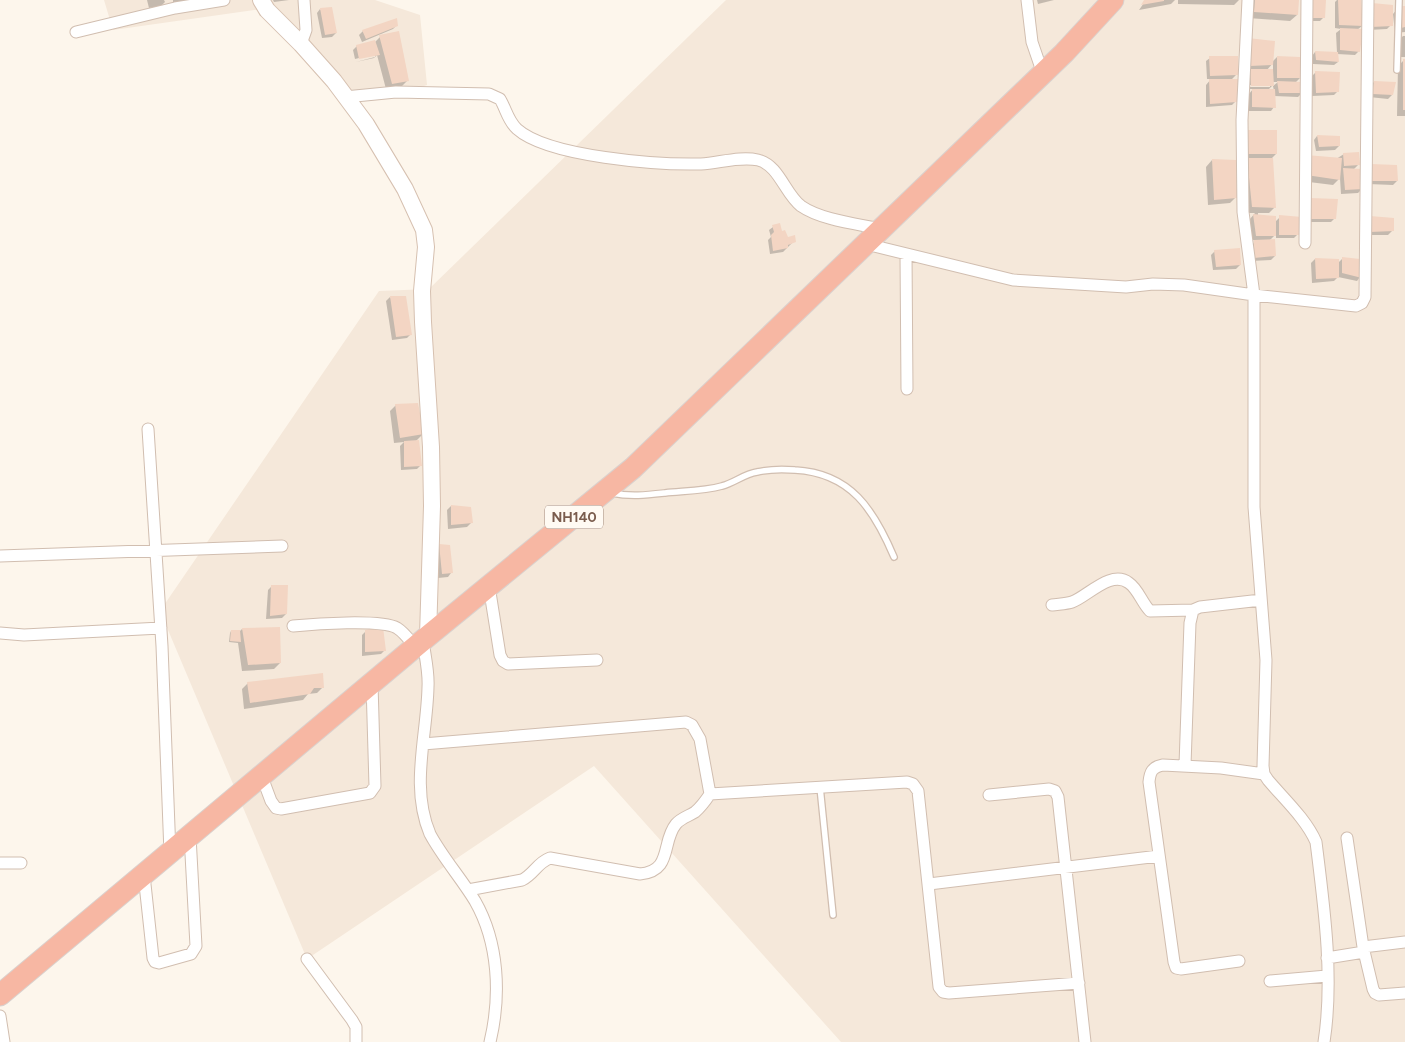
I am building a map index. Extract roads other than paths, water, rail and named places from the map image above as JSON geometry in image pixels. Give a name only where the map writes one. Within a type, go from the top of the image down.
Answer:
[{"type":"highway","name":"NH140","points":[[0,995],[633,468],[1064,54],[1113,0]]},
{"type":"main road","points":[[261,0],[267,10],[302,44],[366,124],[405,189],[419,218],[426,239],[422,291],[431,447],[432,506],[422,642]]},
{"type":"street","points":[[76,32],[175,4],[224,0]]},
{"type":"street","points":[[302,44],[306,30],[304,0]]},
{"type":"street","points":[[1026,0],[1032,42],[1043,74]]},
{"type":"street","points":[[1248,0],[1242,136],[1243,212],[1254,295],[1254,507],[1266,672],[1264,774],[1313,835],[1316,842],[1326,926],[1327,976],[1324,1042]]},
{"type":"street","points":[[1305,242],[1307,0]]},
{"type":"street","points":[[866,244],[1002,278],[1028,282],[1126,286],[1172,284],[1356,306],[1362,303],[1366,297],[1368,0]]},
{"type":"street","points":[[345,97],[396,92],[489,94],[500,99],[508,117],[518,130],[557,148],[580,153],[680,164],[717,163],[740,159],[759,160],[766,163],[773,170],[788,192],[803,207],[836,219],[881,230]]},
{"type":"street","points":[[906,254],[906,388]]},
{"type":"street","points":[[148,429],[161,628],[170,853]]},
{"type":"street","points":[[0,556],[282,546]]},
{"type":"street","points":[[1052,605],[1072,602],[1097,586],[1116,580],[1125,580],[1131,584],[1150,611],[1193,610],[1200,607],[1261,600]]},
{"type":"street","points":[[489,586],[500,655],[503,661],[508,664],[597,660]]},
{"type":"street","points":[[1185,765],[1190,623],[1193,610]]},
{"type":"street","points":[[293,626],[352,623],[387,625],[396,627],[422,642],[428,685],[420,779],[426,826],[433,840],[468,890],[485,921],[495,966],[497,1005],[490,1042]]},
{"type":"street","points":[[0,633],[24,635],[161,628]]},
{"type":"street","points":[[262,777],[271,801],[276,808],[281,809],[370,793],[375,786],[372,684]]},
{"type":"street","points":[[423,744],[686,722],[692,725],[700,739],[710,794],[698,810],[678,822],[673,828],[662,863],[656,869],[640,874],[550,858],[541,861],[529,876],[522,880],[468,890]]},
{"type":"street","points":[[1239,961],[1181,969],[1176,968],[1149,782],[1152,770],[1163,765],[1229,768],[1264,774]]},
{"type":"street","points":[[710,794],[907,782],[913,784],[918,790],[940,987],[943,992],[1079,983]]},
{"type":"street","points":[[989,795],[1049,789],[1055,791],[1058,797],[1086,1042]]},
{"type":"street","points":[[144,875],[155,962],[159,963],[191,954],[196,946],[190,836]]},
{"type":"street","points":[[1347,838],[1364,949],[1375,993],[1379,995],[1405,993]]},
{"type":"street","points":[[929,884],[1159,856]]},
{"type":"street","points":[[0,863],[21,863]]},
{"type":"street","points":[[1327,958],[1405,942]]},
{"type":"street","points":[[307,958],[352,1020],[356,1027],[356,1042]]},
{"type":"street","points":[[1270,980],[1327,976]]},
{"type":"street","points":[[0,1016],[4,1042]]},
{"type":"lane","points":[[1397,70],[1399,0]]},
{"type":"lane","points":[[606,490],[638,496],[721,487],[742,476],[780,469],[803,470],[822,474],[838,481],[853,491],[868,508],[882,529],[894,557]]},
{"type":"lane","points":[[820,787],[833,915]]}]
